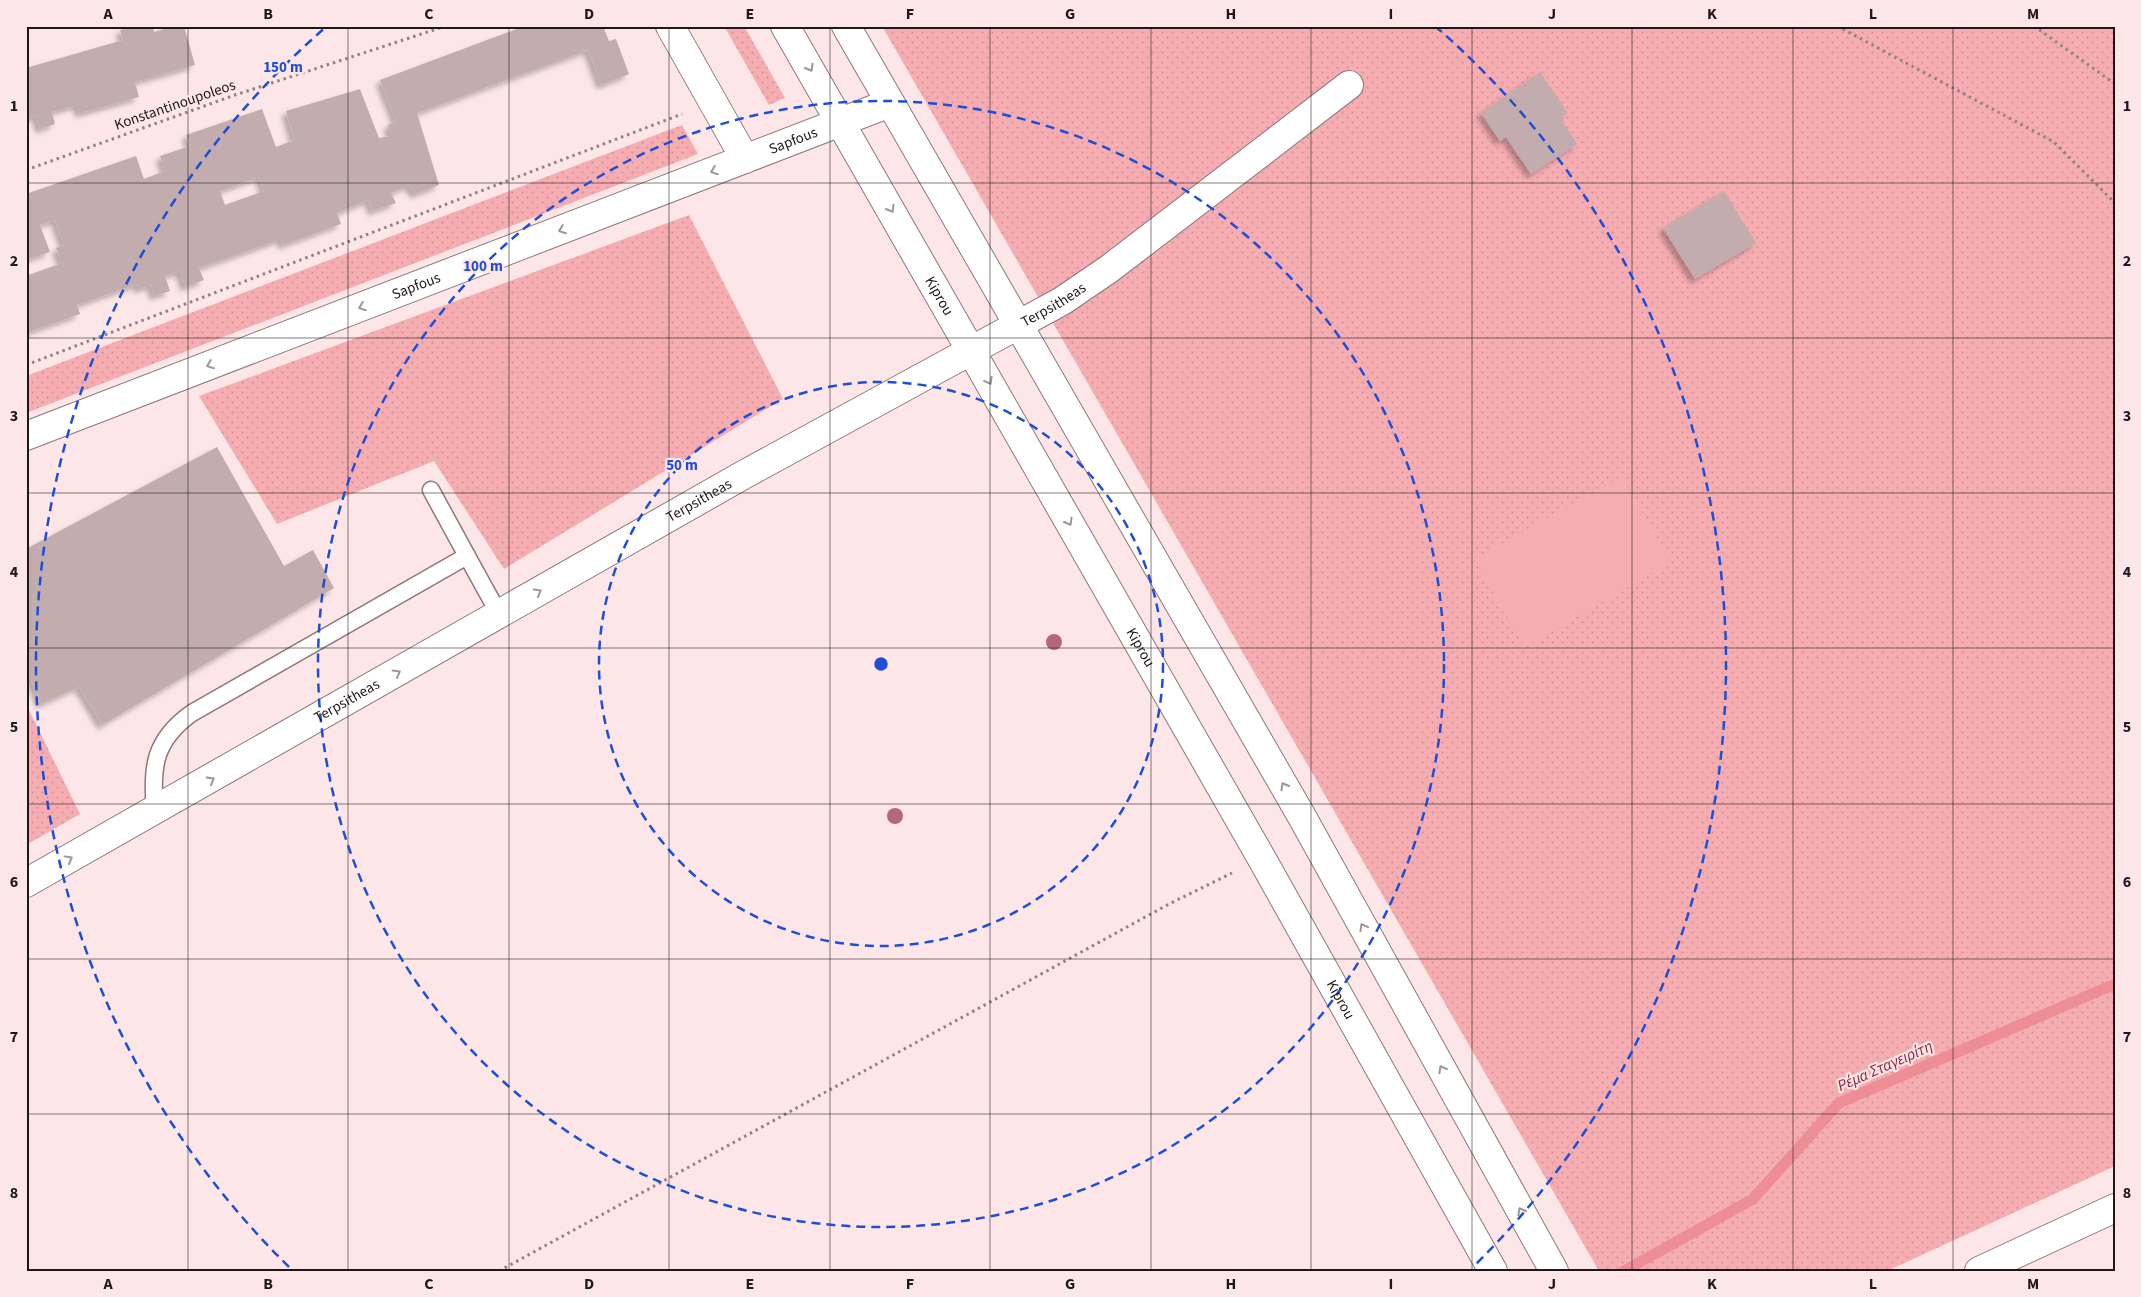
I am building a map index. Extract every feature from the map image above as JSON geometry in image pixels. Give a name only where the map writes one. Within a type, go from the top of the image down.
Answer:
[{"type":"street","points":[[670,26],[745,159]]},
{"type":"street","name":"Kiprou","points":[[785,26],[1262,858],[1493,1271]]},
{"type":"street","points":[[846,26],[1301,815],[1550,1262]]},
{"type":"street","name":"Terpsitheas","points":[[26,883],[155,812],[736,479],[1062,301],[1104,273],[1349,84]]},
{"type":"street","name":"Sapfous","points":[[26,436],[890,103]]},
{"type":"street","points":[[1980,1271],[2115,1208]]},
{"type":"lane","points":[[431,490],[499,614]]},
{"type":"lane","points":[[155,812],[152,774],[156,759],[161,745],[180,722],[467,556]]},
{"type":"path","name":"Konstantinoupoleos","points":[[26,170],[235,95],[446,26]]},
{"type":"path","points":[[1837,26],[2054,142],[2115,203]]},
{"type":"path","points":[[2034,26],[2115,84]]},
{"type":"path","points":[[26,365],[713,102]]},
{"type":"path","points":[[499,1271],[1169,904],[1262,858]]},
{"type":"shaded area","points":[[724,26],[744,26],[785,98],[769,105]]},
{"type":"shaded area","points":[[882,26],[2115,26],[2115,1166],[1887,1271],[1599,1271]]},
{"type":"shaded area","points":[[682,125],[698,154],[26,413],[26,376]]},
{"type":"shaded area","points":[[689,215],[783,399],[504,569],[434,461],[277,524],[199,396]]},
{"type":"shaded area","points":[[1622,477],[1671,562],[1525,647],[1474,559]]},
{"type":"shaded area","points":[[26,704],[80,814],[26,845]]},
{"type":"building","points":[[133,26],[153,26],[154,32],[174,26],[184,26],[195,65],[135,82],[139,97],[80,113],[77,105],[52,112],[55,124],[40,129],[36,116],[26,119],[26,68],[123,40],[120,30]]},
{"type":"building","points":[[525,26],[603,26],[609,41],[616,39],[629,74],[601,85],[588,50],[417,113],[439,185],[415,194],[409,185],[391,193],[396,203],[372,211],[369,200],[337,213],[341,224],[283,245],[281,239],[199,268],[204,280],[185,287],[180,271],[165,276],[170,291],[154,296],[151,285],[139,289],[137,284],[77,305],[80,314],[26,333],[26,276],[62,263],[56,248],[64,245],[55,220],[40,225],[50,252],[26,260],[26,194],[136,156],[144,179],[165,171],[160,156],[190,146],[186,135],[262,109],[276,147],[294,140],[286,111],[360,89],[379,138],[391,136],[388,125],[396,121],[380,80]],"holes":[[[259,177],[264,191],[225,205],[220,191]]]},
{"type":"building","points":[[1540,72],[1568,113],[1560,118],[1577,144],[1531,174],[1506,137],[1500,141],[1481,113]]},
{"type":"building","points":[[1724,191],[1756,243],[1695,279],[1663,228]]},
{"type":"building","points":[[217,447],[284,566],[313,550],[334,588],[102,725],[79,687],[41,704],[26,668],[26,549]]},
{"type":"waterway","name":"Ρέμα Σταγειρίτη","points":[[1624,1271],[1753,1199],[1839,1103],[2115,984]]}]
